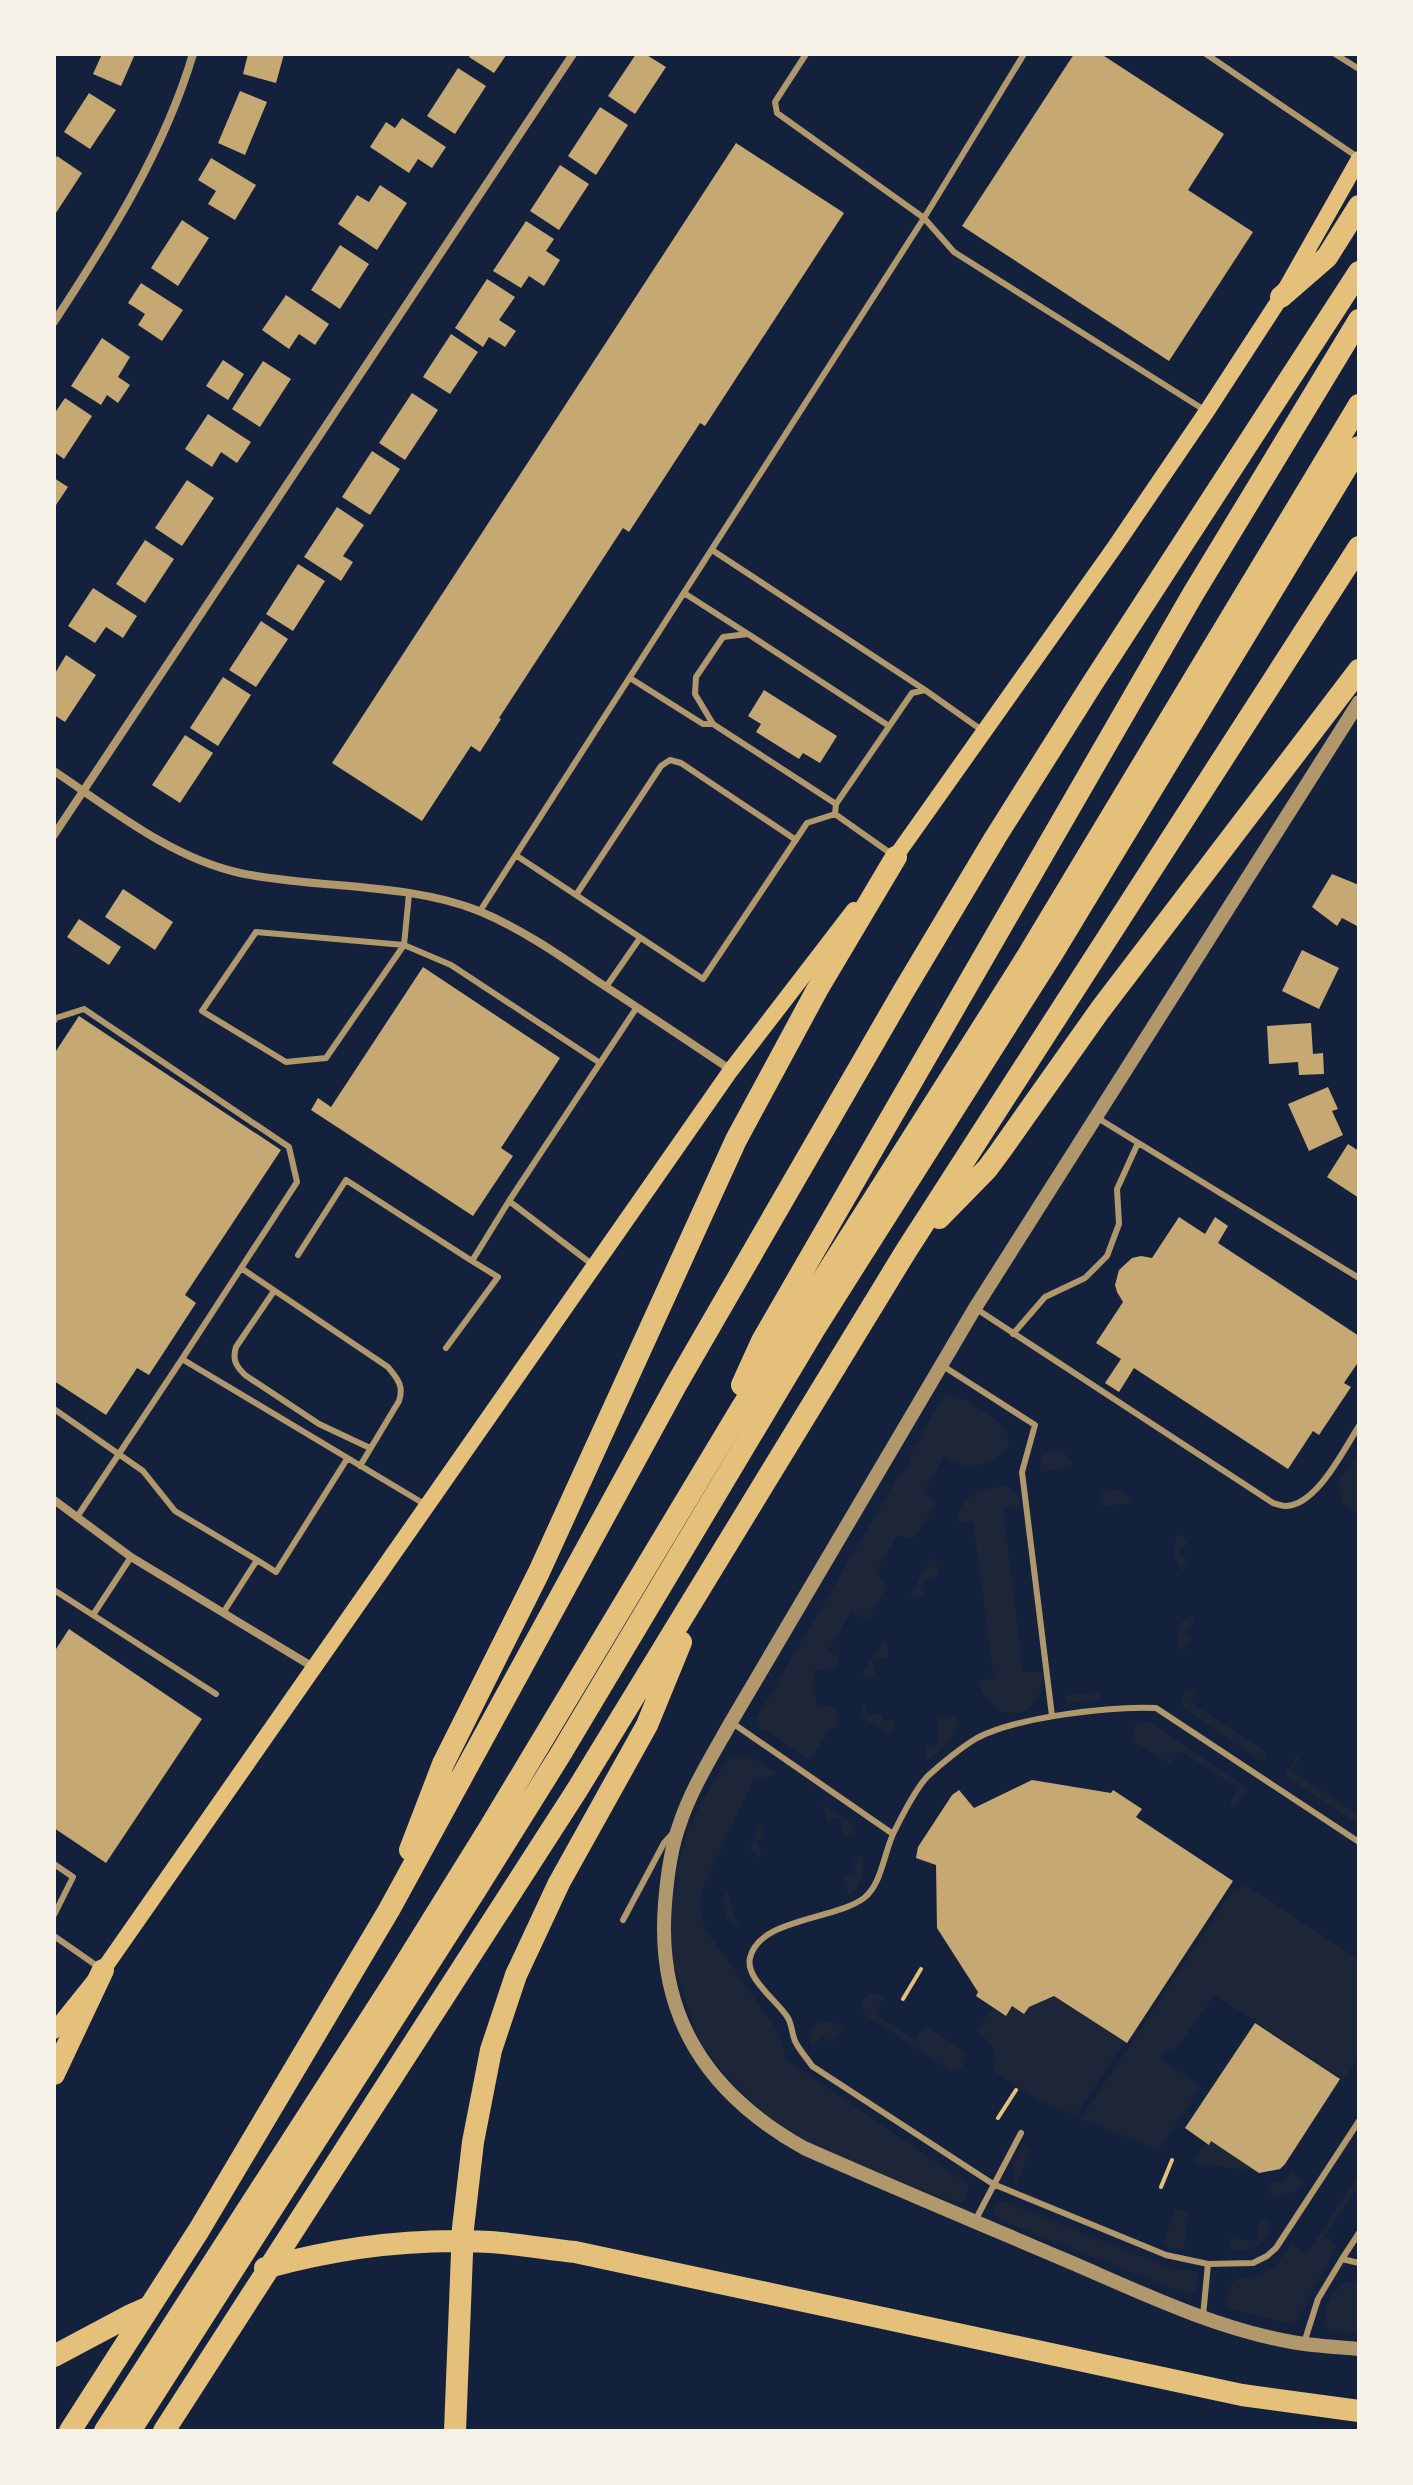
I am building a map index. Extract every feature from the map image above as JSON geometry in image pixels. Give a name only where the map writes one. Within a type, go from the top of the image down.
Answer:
[{"type":"highway","points":[[1281,297],[1327,257],[1359,206]]},
{"type":"highway","points":[[70,2431],[244,2156],[389,1910],[684,1371],[903,992],[1100,671],[1359,272]]},
{"type":"highway","points":[[698,1481],[762,1341],[1193,594],[1359,320]]},
{"type":"highway","points":[[105,2431],[490,1827],[698,1481],[1022,965],[1359,405]]},
{"type":"highway","points":[[130,2431],[475,1891],[815,1328],[1052,954],[1359,447]]},
{"type":"highway","points":[[164,2431],[494,1920],[906,1251],[1359,547]]},
{"type":"highway","points":[[906,1251],[987,1169],[1100,1010],[1359,670]]},
{"type":"highway","points":[[389,1910],[429,1795],[539,1572],[736,1140],[811,1000],[896,857]]},
{"type":"highway","points":[[455,2431],[463,2228],[473,2142],[491,2050],[516,1975],[559,1883],[647,1725],[706,1580]]},
{"type":"highway","points":[[54,2074],[103,1970]]},
{"type":"highway","points":[[54,2356],[131,2315],[217,2280],[300,2258],[382,2245],[474,2243],[575,2252],[1242,2395],[1359,2411]]},
{"type":"main road","points":[[54,2031],[103,1970],[731,1070],[896,857],[1114,548],[1281,297],[1359,159]]},
{"type":"street","points":[[54,322],[136,188],[181,94],[193,54]]},
{"type":"street","points":[[54,835],[573,54]]},
{"type":"street","points":[[1359,702],[975,1308],[731,1722],[700,1778],[678,1827],[666,1885],[663,1937],[667,1980],[680,2017],[706,2064],[719,2084],[736,2101],[782,2136],[975,2223],[1203,2316],[1246,2331],[1304,2343],[1359,2349]]},
{"type":"street","points":[[54,771],[146,832],[215,866],[264,877],[409,894],[480,911],[525,935],[731,1070]]},
{"type":"street","points":[[54,1500],[131,1557],[314,1668]]},
{"type":"lane","points":[[806,54],[775,102],[777,113],[924,218],[954,252],[1207,411]]},
{"type":"lane","points":[[480,911],[924,218],[1024,54]]},
{"type":"lane","points":[[1335,54],[1359,69]]},
{"type":"lane","points":[[1208,55],[1359,159]]},
{"type":"lane","points":[[712,550],[985,731]]},
{"type":"lane","points":[[684,593],[889,726]]},
{"type":"lane","points":[[748,634],[723,637],[696,677],[695,694],[713,724],[836,804]]},
{"type":"lane","points":[[630,678],[703,724],[713,724]]},
{"type":"lane","points":[[835,814],[836,804],[912,693],[925,690]]},
{"type":"lane","points":[[576,895],[661,766],[670,760],[681,763],[796,840]]},
{"type":"lane","points":[[517,856],[703,979],[807,823],[835,814]]},
{"type":"lane","points":[[835,814],[896,857]]},
{"type":"lane","points":[[409,894],[404,945],[326,1058],[286,1062],[202,1011],[256,932],[404,945],[451,965],[600,1063]]},
{"type":"lane","points":[[606,987],[640,938]]},
{"type":"lane","points":[[472,1261],[637,1007]]},
{"type":"lane","points":[[54,1021],[84,1009],[289,1147],[297,1182],[77,1517]]},
{"type":"lane","points":[[1095,1117],[1359,1278]]},
{"type":"lane","points":[[1013,1334],[1045,1297],[1085,1278],[1107,1256],[1119,1224],[1117,1189],[1138,1143]]},
{"type":"lane","points":[[298,1255],[346,1180],[498,1277],[446,1348]]},
{"type":"lane","points":[[509,1201],[593,1265]]},
{"type":"lane","points":[[241,1268],[388,1367],[400,1381],[402,1392],[399,1401],[360,1466]]},
{"type":"lane","points":[[274,1291],[236,1347],[233,1356],[236,1366],[319,1424],[370,1448]]},
{"type":"lane","points":[[975,1308],[1273,1503],[1288,1506],[1315,1492],[1359,1426]]},
{"type":"lane","points":[[182,1359],[426,1505]]},
{"type":"lane","points":[[941,1364],[1035,1425],[1022,1472],[1052,1716]]},
{"type":"lane","points":[[54,1409],[143,1471],[175,1511],[276,1572],[347,1459]]},
{"type":"lane","points":[[93,1615],[131,1557]]},
{"type":"lane","points":[[223,1613],[257,1560]]},
{"type":"lane","points":[[54,1590],[216,1694]]},
{"type":"lane","points":[[1359,1842],[1156,1708],[1134,1707],[1052,1716],[977,1738],[927,1777],[893,1834],[874,1884],[866,1896],[851,1905],[768,1933],[756,1945],[750,1958],[750,1971],[788,2018],[796,2044],[812,2066],[993,2184],[1166,2255],[1208,2264],[1253,2263],[1267,2256],[1276,2248],[1359,2121]]},
{"type":"lane","points":[[731,1722],[893,1834]]},
{"type":"lane","points":[[623,1920],[664,1843],[678,1827]]},
{"type":"lane","points":[[54,1864],[73,1877],[54,1915]]},
{"type":"lane","points":[[54,1936],[103,1970]]},
{"type":"lane","points":[[975,2223],[1021,2133]]},
{"type":"lane","points":[[1304,2343],[1318,2299],[1359,2233]]},
{"type":"lane","points":[[1342,2259],[1359,2263]]},
{"type":"lane","points":[[1203,2316],[1208,2264]]},
{"type":"path","points":[[903,1999],[921,1969]]},
{"type":"path","points":[[998,2118],[1016,2090]]},
{"type":"path","points":[[1161,2187],[1172,2160]]},
{"type":"shaded area","points":[[954,1395],[997,1421],[1008,1436],[1009,1445],[995,1459],[976,1465],[962,1465],[944,1456],[924,1492],[936,1504],[916,1537],[909,1539],[898,1534],[875,1574],[885,1581],[886,1588],[869,1617],[851,1612],[828,1650],[840,1658],[838,1668],[814,1670],[816,1707],[831,1706],[835,1709],[839,1726],[830,1729],[810,1761],[764,1729],[761,1731],[756,1719],[898,1476],[909,1466],[911,1452],[944,1396]]},
{"type":"shaded area","points":[[1054,1449],[1073,1461],[1070,1468],[1040,1472],[1041,1456]]},
{"type":"shaded area","points":[[1359,1451],[1359,1514],[1343,1504],[1338,1483]]},
{"type":"shaded area","points":[[1006,1486],[1021,1500],[1019,1506],[1003,1509],[1023,1673],[1040,1672],[1044,1675],[1040,1693],[1032,1705],[1015,1713],[997,1708],[982,1692],[978,1681],[994,1678],[973,1521],[959,1522],[957,1518],[965,1502],[975,1493]]},
{"type":"shaded area","points":[[1102,1489],[1120,1491],[1134,1503],[1103,1506]]},
{"type":"shaded area","points":[[1178,1534],[1188,1541],[1179,1554],[1189,1561],[1183,1572],[1174,1553]]},
{"type":"shaded area","points":[[933,1558],[938,1576],[922,1580],[924,1597],[910,1596],[930,1560]]},
{"type":"shaded area","points":[[1194,1615],[1186,1632],[1193,1636],[1184,1651],[1179,1648],[1179,1627],[1184,1619]]},
{"type":"shaded area","points":[[884,1640],[888,1643],[888,1658],[873,1660],[875,1676],[865,1677],[862,1673]]},
{"type":"shaded area","points":[[1186,1689],[1197,1691],[1190,1702],[1265,1751],[1265,1760],[1260,1760],[1183,1708],[1182,1698]]},
{"type":"shaded area","points":[[1099,1692],[1099,1700],[1066,1701],[1067,1695]]},
{"type":"shaded area","points":[[861,1704],[866,1704],[866,1715],[883,1714],[883,1721],[895,1720],[891,1735],[861,1717]]},
{"type":"shaded area","points":[[956,1716],[955,1730],[949,1741],[926,1759],[925,1746],[938,1744],[937,1718]]},
{"type":"shaded area","points":[[1145,1721],[1243,1785],[1247,1790],[1236,1807],[1232,1807],[1230,1802],[1238,1788],[1180,1751],[1168,1763],[1135,1742],[1132,1730]]},
{"type":"shaded area","points":[[750,1756],[778,1774],[753,1780],[702,1890],[699,1907],[706,1930],[779,2033],[787,2060],[968,2184],[963,2202],[952,2202],[808,2144],[766,2116],[727,2077],[699,2041],[673,1964],[671,1909],[678,1864],[689,1826],[728,1760]]},
{"type":"shaded area","points":[[1296,1757],[1300,1757],[1292,1771],[1359,1815],[1359,1825],[1286,1777]]},
{"type":"shaded area","points":[[822,1804],[853,1824],[856,1830],[853,1835],[845,1836],[839,1817],[827,1821]]},
{"type":"shaded area","points":[[761,1823],[766,1838],[757,1840],[762,1856],[758,1858],[750,1848]]},
{"type":"shaded area","points":[[863,1855],[860,1881],[848,1895],[843,1878],[856,1874],[852,1859]]},
{"type":"shaded area","points":[[1246,1885],[1359,1960],[1359,2056],[1344,2079],[1214,1995],[1174,2053],[1167,2048],[1160,2059],[1201,2086],[1159,2150],[1081,2119],[1232,1891]]},
{"type":"shaded area","points":[[727,1890],[738,1926],[737,1928],[725,1911]]},
{"type":"shaded area","points":[[869,1994],[884,1998],[875,2014],[915,2040],[926,2026],[964,2051],[962,2068],[951,2071],[865,2015],[861,2008],[862,2001]]},
{"type":"shaded area","points":[[1054,1996],[1125,2042],[1076,2115],[1041,2102],[993,2071],[995,2058],[992,2048],[977,2031],[993,2007],[1006,2016],[1012,2006],[1024,2014],[1029,2007]]},
{"type":"shaded area","points":[[823,2022],[843,2028],[833,2043],[821,2036],[813,2048],[809,2032]]},
{"type":"shaded area","points":[[1211,2141],[1256,2171],[1193,2163],[1206,2142],[1209,2144]]},
{"type":"shaded area","points":[[1023,2145],[1031,2149],[1015,2183],[1013,2168]]},
{"type":"shaded area","points":[[1292,2172],[1303,2181],[1300,2189],[1284,2196],[1270,2196],[1271,2181],[1284,2182]]},
{"type":"shaded area","points":[[1359,2174],[1359,2185],[1325,2236],[1337,2245],[1299,2319],[1290,2324],[1227,2308],[1224,2302],[1236,2280],[1269,2270],[1291,2244],[1307,2254]]},
{"type":"shaded area","points":[[1004,2201],[1171,2269],[1191,2270],[1197,2273],[1197,2286],[1188,2295],[998,2219],[993,2211],[994,2205]]},
{"type":"shaded area","points":[[1175,2209],[1188,2212],[1184,2250],[1162,2245]]},
{"type":"shaded area","points":[[1268,2219],[1272,2226],[1260,2244],[1251,2249],[1229,2250],[1229,2238],[1257,2241],[1259,2220]]},
{"type":"shaded area","points":[[1359,2281],[1359,2334],[1330,2331],[1326,2312],[1331,2298],[1345,2283]]},
{"type":"building","points":[[102,54],[135,54],[121,86],[93,74]]},
{"type":"building","points":[[248,54],[284,54],[276,83],[243,74]]},
{"type":"building","points":[[471,54],[507,54],[494,73],[469,57]]},
{"type":"building","points":[[636,54],[645,54],[666,67],[635,114],[608,96]]},
{"type":"building","points":[[1074,54],[1101,54],[1224,134],[1188,190],[1253,232],[1169,361],[962,226]]},
{"type":"building","points":[[458,68],[486,86],[455,134],[427,116]]},
{"type":"building","points":[[240,91],[267,102],[245,155],[218,143]]},
{"type":"building","points":[[89,93],[116,110],[90,149],[64,132]]},
{"type":"building","points":[[600,107],[628,125],[596,175],[568,156]]},
{"type":"building","points":[[402,118],[446,147],[432,168],[418,159],[409,173],[370,147],[386,122],[395,128]]},
{"type":"building","points":[[736,143],[844,213],[705,426],[700,423],[629,532],[623,528],[480,752],[471,746],[422,821],[332,763]]},
{"type":"building","points":[[57,156],[82,173],[54,216],[54,161]]},
{"type":"building","points":[[211,158],[256,185],[235,220],[208,204],[216,191],[198,180]]},
{"type":"building","points":[[560,165],[589,184],[559,230],[530,211]]},
{"type":"building","points":[[380,185],[407,203],[377,250],[338,224],[357,195],[369,202]]},
{"type":"building","points":[[182,220],[209,238],[178,286],[151,268]]},
{"type":"building","points":[[526,221],[554,239],[546,251],[560,260],[544,286],[529,276],[521,288],[493,271]]},
{"type":"building","points":[[340,245],[369,264],[340,309],[311,290]]},
{"type":"building","points":[[487,279],[515,297],[499,320],[516,331],[505,347],[489,337],[483,347],[455,328]]},
{"type":"building","points":[[141,283],[183,310],[162,341],[138,325],[145,314],[128,303]]},
{"type":"building","points":[[286,295],[329,324],[315,345],[299,334],[289,349],[262,330]]},
{"type":"building","points":[[451,334],[478,352],[450,394],[423,377]]},
{"type":"building","points":[[102,338],[130,357],[118,377],[130,385],[118,403],[107,395],[101,405],[71,386]]},
{"type":"building","points":[[223,360],[244,374],[228,400],[206,386]]},
{"type":"building","points":[[263,361],[291,379],[260,427],[232,409]]},
{"type":"building","points":[[412,393],[438,410],[405,460],[379,443]]},
{"type":"building","points":[[65,398],[92,416],[64,459],[54,452],[54,414]]},
{"type":"building","points":[[208,414],[251,442],[237,463],[221,452],[212,467],[185,449]]},
{"type":"building","points":[[372,451],[400,469],[370,515],[342,497]]},
{"type":"building","points":[[54,478],[68,487],[54,508]]},
{"type":"building","points":[[187,480],[214,498],[182,546],[155,528]]},
{"type":"building","points":[[337,507],[364,525],[343,556],[353,562],[341,581],[304,557]]},
{"type":"building","points":[[145,540],[174,559],[145,603],[116,584]]},
{"type":"building","points":[[298,564],[325,581],[293,631],[266,614]]},
{"type":"building","points":[[93,588],[137,616],[123,638],[106,627],[95,643],[68,626]]},
{"type":"building","points":[[261,621],[288,639],[256,687],[229,670]]},
{"type":"building","points":[[66,655],[96,675],[65,722],[54,715],[54,675]]},
{"type":"building","points":[[223,677],[251,695],[218,746],[190,728]]},
{"type":"building","points":[[764,690],[837,736],[820,763],[803,753],[799,759],[756,732],[761,724],[748,716]]},
{"type":"building","points":[[185,735],[213,753],[180,803],[152,785]]},
{"type":"building","points":[[1332,874],[1359,885],[1359,927],[1342,918],[1337,926],[1312,907]]},
{"type":"building","points":[[123,889],[173,922],[155,950],[105,917]]},
{"type":"building","points":[[79,919],[121,947],[109,965],[67,937]]},
{"type":"building","points":[[1302,950],[1339,968],[1319,1009],[1282,991]]},
{"type":"building","points":[[423,967],[560,1058],[501,1148],[513,1156],[473,1216],[311,1110],[318,1098],[331,1107]]},
{"type":"building","points":[[79,1016],[281,1150],[185,1295],[196,1303],[149,1375],[137,1368],[106,1415],[54,1381],[54,1054]]},
{"type":"building","points":[[1311,1023],[1313,1054],[1323,1053],[1324,1074],[1299,1075],[1298,1062],[1269,1064],[1267,1026]]},
{"type":"building","points":[[1328,1087],[1338,1109],[1332,1111],[1343,1135],[1309,1151],[1288,1104]]},
{"type":"building","points":[[1348,1144],[1359,1151],[1359,1198],[1327,1177]]},
{"type":"building","points":[[1179,1217],[1205,1234],[1215,1217],[1228,1226],[1218,1243],[1359,1336],[1359,1361],[1344,1383],[1351,1387],[1319,1435],[1313,1431],[1288,1469],[1134,1368],[1119,1392],[1105,1383],[1121,1359],[1096,1343],[1123,1302],[1115,1285],[1119,1270],[1132,1258],[1152,1258]]},
{"type":"building","points":[[69,1629],[202,1719],[106,1863],[54,1828],[54,1652]]},
{"type":"building","points":[[1032,1780],[1111,1793],[1113,1790],[1142,1809],[1136,1817],[1233,1881],[1127,2043],[1054,1996],[1029,2007],[1024,2014],[1012,2006],[1006,2016],[976,1996],[978,1992],[937,1928],[936,1865],[916,1858],[918,1847],[952,1795],[959,1790],[974,1808]]},
{"type":"building","points":[[1255,2023],[1340,2079],[1285,2164],[1280,2169],[1259,2173],[1211,2141],[1209,2145],[1185,2128]]}]
